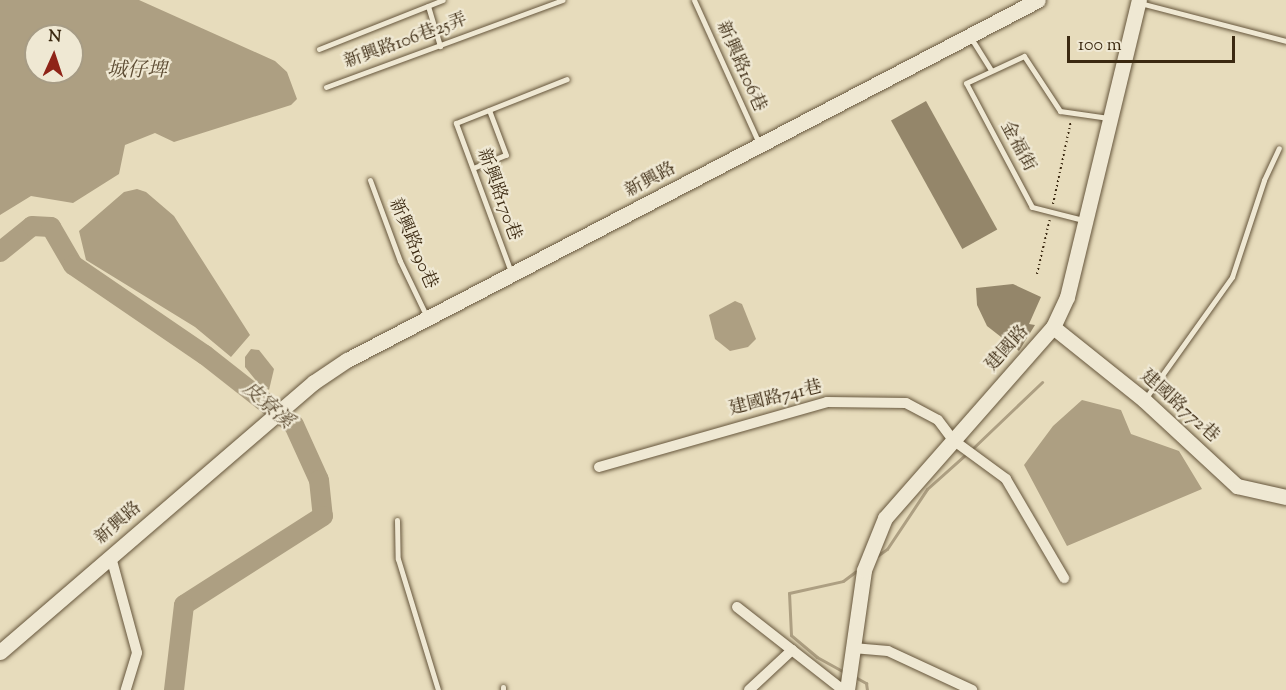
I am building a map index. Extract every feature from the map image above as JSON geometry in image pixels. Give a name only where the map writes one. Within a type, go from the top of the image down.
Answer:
[{"type":"street","name":"新興路","points":[[0,652],[289,404],[347,360],[1038,0]]},
{"type":"street","name":"建國路","points":[[847,682],[866,564],[885,518],[1053,327],[1067,297],[1088,222],[1138,1]]},
{"type":"street","name":"建國路772巷","points":[[1053,327],[1144,400],[1237,486],[1286,497]]},
{"type":"street","name":"建國路741巷","points":[[599,467],[827,402],[906,404],[938,420],[953,440],[1006,479],[1064,578]]},
{"type":"street","points":[[111,557],[137,653],[126,690]]},
{"type":"street","points":[[737,607],[792,650],[847,682]]},
{"type":"street","points":[[853,648],[888,651],[972,690]]},
{"type":"street","points":[[749,690],[792,650]]},
{"type":"lane","points":[[319,49],[443,0]]},
{"type":"lane","name":"新興路106巷25弄","points":[[326,87],[563,0]]},
{"type":"lane","name":"新興路106巷","points":[[694,0],[760,146]]},
{"type":"lane","points":[[1138,1],[1286,41]]},
{"type":"lane","points":[[428,6],[440,46]]},
{"type":"lane","points":[[970,36],[991,70],[1024,56],[1060,111],[1112,119]]},
{"type":"lane","name":"金福街","points":[[991,70],[966,83],[1032,207],[1088,222]]},
{"type":"lane","points":[[473,168],[506,155],[489,110],[567,79]]},
{"type":"lane","name":"新興路170巷","points":[[489,110],[456,123],[512,276]]},
{"type":"lane","points":[[1144,400],[1232,277],[1263,180],[1279,148]]},
{"type":"lane","name":"新興路190巷","points":[[370,180],[400,261],[428,318]]},
{"type":"lane","points":[[397,520],[398,559],[438,690]]},
{"type":"path","points":[[1038,274],[1073,113]]},
{"type":"water","name":"城仔埤","points":[[0,0],[139,0],[275,61],[287,72],[297,99],[291,105],[174,142],[155,133],[125,145],[119,174],[73,203],[31,196],[0,215]]},
{"type":"water","points":[[137,189],[146,192],[174,216],[250,335],[231,357],[195,327],[86,260],[79,231],[124,192]]},
{"type":"water","points":[[735,301],[742,304],[756,339],[748,347],[730,351],[715,339],[709,315]]},
{"type":"water","points":[[251,349],[259,350],[274,369],[269,390],[258,383],[245,367],[245,357]]},
{"type":"water","points":[[1082,400],[1121,410],[1131,434],[1179,451],[1202,489],[1067,546],[1024,465],[1053,426]]},
{"type":"building","points":[[926,101],[997,230],[962,249],[891,120]]},
{"type":"building","points":[[1013,284],[1041,297],[1029,324],[1035,325],[1019,351],[987,326],[977,305],[976,288]]},
{"type":"waterway","name":"皮寮溪","points":[[0,252],[32,226],[51,227],[73,265],[205,355],[294,425],[319,480],[323,516],[184,605],[174,690]]},
{"type":"waterway","points":[[972,449],[1042,382]]},
{"type":"waterway","points":[[877,556],[887,549],[927,489],[966,454]]},
{"type":"waterway","points":[[844,672],[817,657],[791,635],[789,593],[843,581],[859,569]]},
{"type":"waterway","points":[[855,677],[866,683],[867,690]]}]
